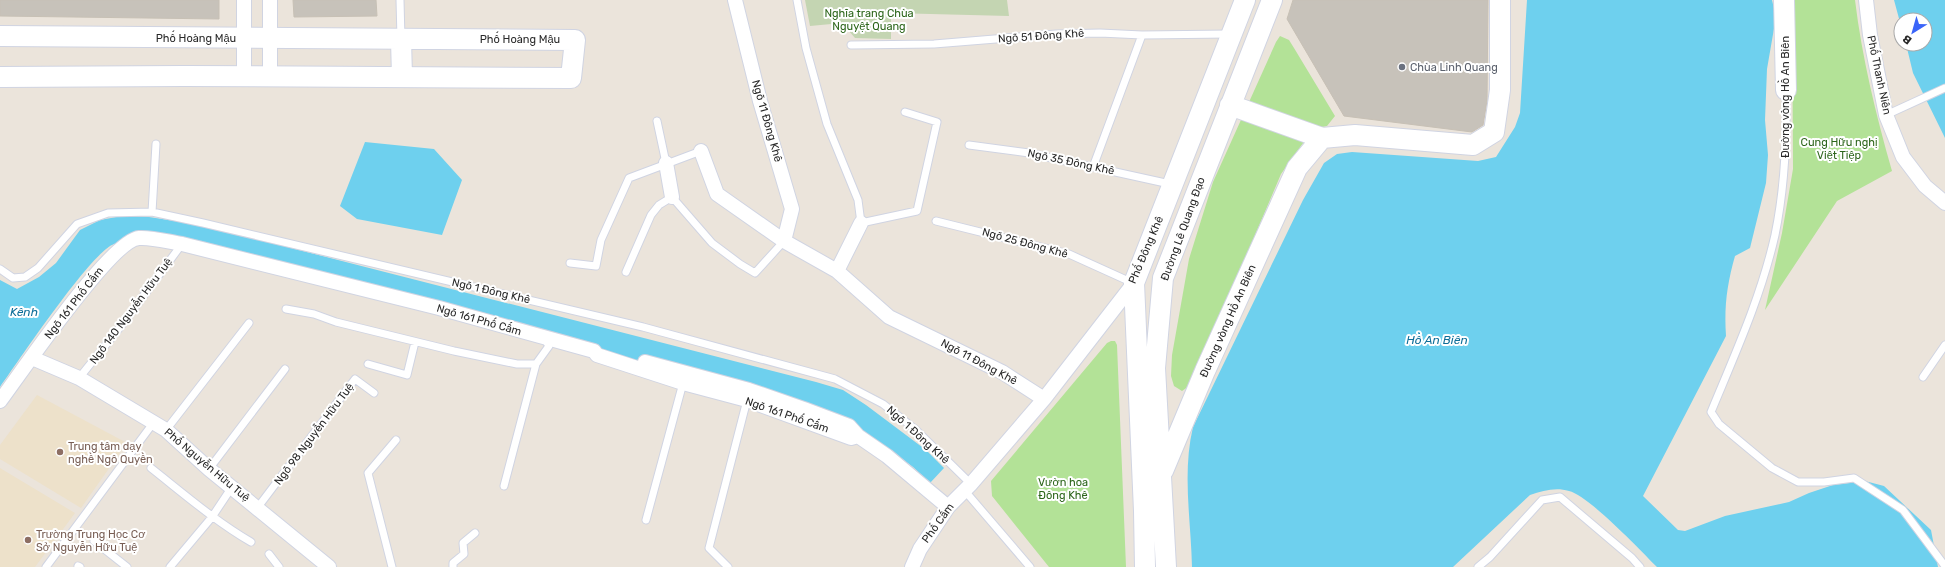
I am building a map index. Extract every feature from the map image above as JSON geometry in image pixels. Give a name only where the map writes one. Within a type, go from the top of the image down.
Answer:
[{"type":"street","points":[[244,0],[244,76]]},
{"type":"street","points":[[270,0],[270,76]]},
{"type":"street","name":"Ngõ 11 Đông Khê","points":[[735,0],[760,101],[792,209],[784,241]]},
{"type":"street","name":"Phố Đông Khê","points":[[968,487],[1044,399],[1134,283],[1245,0]]},
{"type":"street","name":"Đường Lê Quang Đạo","points":[[1166,567],[1155,368],[1164,278],[1230,104],[1272,0]]},
{"type":"street","points":[[1230,104],[1322,138],[1355,135],[1473,145],[1494,132],[1500,90],[1500,0]]},
{"type":"street","name":"Đường vòng Hồ An Biên","points":[[1784,0],[1786,90]]},
{"type":"street","name":"Phố Thanh Niên","points":[[1866,0],[1870,35],[1886,115],[1903,157],[1925,186],[1945,203]]},
{"type":"street","name":"Phố Hoàng Mậu","points":[[0,36],[575,40],[571,78],[0,76]]},
{"type":"street","points":[[401,39],[402,77]]},
{"type":"street","name":"Đường vòng Hồ An Biên","points":[[1144,511],[1161,475],[1205,371],[1297,168],[1322,138]]},
{"type":"street","name":"Ngõ 11 Đông Khê","points":[[701,151],[717,194],[784,241],[837,270],[889,317],[1002,372],[1044,399]]},
{"type":"street","points":[[666,163],[672,198]]},
{"type":"street","points":[[837,270],[861,223]]},
{"type":"street","name":"Ngõ 161 Phố Cấm","points":[[0,401],[95,274],[121,248],[138,238],[182,244],[439,308],[544,338],[594,350],[599,348],[654,369],[683,383],[748,395]]},
{"type":"street","points":[[1145,567],[1134,283],[1164,278]]},
{"type":"street","name":"Phố Nguyễn Hữu Tuệ","points":[[32,358],[79,378],[166,430],[209,469],[258,507],[329,567]]},
{"type":"street","points":[[654,369],[748,395],[849,426],[858,436],[887,456],[948,507]]},
{"type":"street","name":"Phố Cấm","points":[[912,567],[920,549],[948,507],[968,487]]},
{"type":"lane","points":[[400,0],[401,39]]},
{"type":"lane","points":[[797,0],[806,48],[825,116],[858,200],[861,223],[917,211],[937,122],[905,112]]},
{"type":"lane","name":"Ngõ 51 Đông Khê","points":[[851,45],[934,44],[1063,34],[1231,34]]},
{"type":"lane","points":[[1093,167],[1142,35]]},
{"type":"lane","points":[[1886,115],[1945,88]]},
{"type":"lane","name":"Đường vòng Hồ An Biên","points":[[1786,90],[1787,146],[1782,192],[1774,236],[1749,323],[1711,412],[1719,424],[1772,468],[1798,482],[1824,482],[1854,478],[1903,510],[1945,566]]},
{"type":"lane","points":[[657,121],[666,163]]},
{"type":"lane","points":[[152,212],[156,144]]},
{"type":"lane","name":"Ngõ 35 Đông Khê","points":[[969,145],[1029,153],[1173,184]]},
{"type":"lane","points":[[570,263],[596,266],[601,240],[629,178],[701,151]]},
{"type":"lane","points":[[626,272],[651,214],[659,205],[672,198],[712,243],[740,264],[755,273],[784,241]]},
{"type":"lane","name":"Ngõ 1 Đông Khê","points":[[0,269],[12,278],[25,277],[38,268],[77,224],[108,213],[152,212],[644,327],[835,379],[883,404],[916,429],[968,487],[1030,567]]},
{"type":"lane","name":"Ngõ 25 Đông Khê","points":[[936,221],[1069,254],[1134,283]]},
{"type":"lane","name":"Ngõ 140 Nguyễn Hữu Tuệ","points":[[79,378],[121,326],[182,244]]},
{"type":"lane","points":[[286,309],[314,314],[336,322],[454,352],[517,364],[536,364]]},
{"type":"lane","points":[[166,430],[249,323]]},
{"type":"lane","points":[[504,486],[536,364],[549,346],[544,338]]},
{"type":"lane","points":[[368,364],[407,375],[415,342]]},
{"type":"lane","points":[[1923,377],[1945,345]]},
{"type":"lane","points":[[209,469],[284,369]]},
{"type":"lane","name":"Ngõ 98 Nguyễn Hữu Tuệ","points":[[258,507],[355,379],[374,393]]},
{"type":"lane","points":[[646,520],[683,383]]},
{"type":"lane","points":[[728,567],[709,548],[748,395]]},
{"type":"lane","points":[[46,567],[154,422]]},
{"type":"lane","points":[[392,567],[368,472],[396,440]]},
{"type":"lane","points":[[151,468],[212,517],[251,542]]},
{"type":"lane","points":[[170,567],[212,517],[232,488]]},
{"type":"lane","points":[[1478,567],[1490,557],[1542,500],[1560,497],[1632,558],[1640,567]]},
{"type":"lane","points":[[453,567],[453,563],[464,554],[463,543],[475,533]]},
{"type":"lane","points":[[94,541],[127,567]]},
{"type":"lane","points":[[269,554],[279,567]]},
{"type":"shaded area","name":"Trung tâm dạy nghề Ngô Quyền","points":[[37,395],[127,443],[81,508],[0,459],[0,445]]},
{"type":"shaded area","name":"Trường Trung Học Cơ Sở Nguyễn Hữu Tuệ","points":[[0,468],[75,513],[35,567],[0,567]]},
{"type":"green space","name":"Nghĩa trang Chùa Nguyệt Quang","points":[[805,0],[1007,0],[1009,16],[891,13],[891,39],[855,38],[842,23],[810,26]]},
{"type":"green space","name":"Cung Hữu nghị Việt Tiệp","points":[[1792,0],[1855,0],[1861,43],[1870,86],[1892,171],[1837,201],[1765,310],[1782,233],[1793,169]]},
{"type":"green space","points":[[1280,36],[1289,40],[1335,116],[1327,126],[1313,129],[1281,174],[1192,384],[1182,391],[1174,386],[1171,376],[1172,355],[1189,259],[1213,182]]},
{"type":"green space","name":"Vườn hoa Đông Khê","points":[[1115,341],[1117,345],[1126,567],[1049,567],[992,496],[991,481],[1107,343]]},
{"type":"water","name":"Hồ An Biên","points":[[1527,0],[1772,0],[1776,17],[1767,69],[1765,120],[1768,155],[1766,183],[1750,248],[1735,256],[1727,296],[1725,315],[1726,336],[1643,496],[1678,530],[1685,531],[1725,516],[1789,502],[1833,485],[1865,481],[1884,486],[1931,530],[1938,567],[1657,567],[1614,524],[1589,502],[1569,491],[1554,489],[1530,495],[1453,567],[1192,567],[1188,497],[1188,462],[1193,427],[1303,200],[1324,163],[1337,154],[1352,152],[1478,161],[1496,157],[1515,127],[1520,113]]},
{"type":"water","points":[[1894,0],[1945,0],[1945,138],[1913,73],[1908,52],[1933,52],[1933,12],[1897,12]]},
{"type":"water","points":[[365,142],[434,149],[462,180],[442,235],[357,219],[340,206]]},
{"type":"water","name":"Kênh","points":[[122,216],[149,217],[201,225],[843,390],[866,405],[926,450],[944,468],[930,483],[913,467],[891,451],[532,336],[156,245],[135,242],[114,244],[103,251],[89,266],[55,309],[0,387],[0,280],[17,289],[39,277],[56,263],[80,230],[100,220]]},
{"type":"building","points":[[0,0],[219,0],[219,19],[0,16]]},
{"type":"building","points":[[293,0],[376,0],[377,16],[294,17]]},
{"type":"building","name":"Chùa Linh Quang","points":[[1293,0],[1488,0],[1487,101],[1483,125],[1472,132],[1344,116],[1287,19]]},
{"type":"place","name":"Chùa Linh Quang","points":[[1402,67]]},
{"type":"place","name":"Trung tâm dạy nghề Ngô Quyền","points":[[60,452]]},
{"type":"place","name":"Trường Trung Học Cơ Sở Nguyễn Hữu Tuệ","points":[[28,540]]}]
